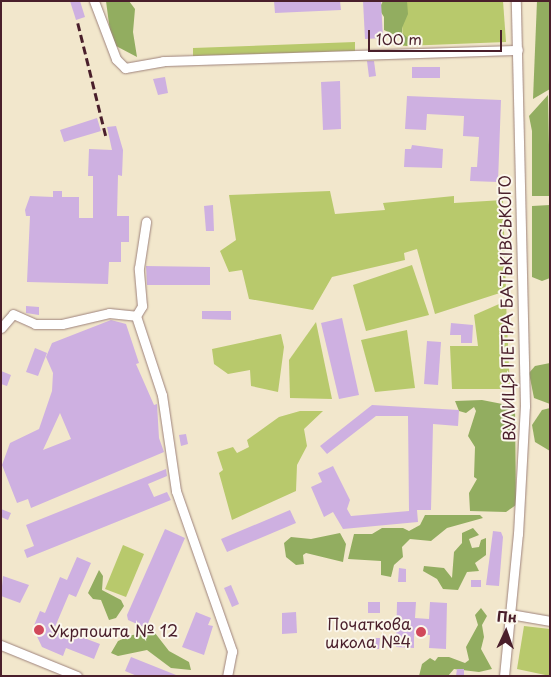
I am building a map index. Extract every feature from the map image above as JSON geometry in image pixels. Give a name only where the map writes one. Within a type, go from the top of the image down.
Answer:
[{"type":"street","points":[[94,1],[116,59],[125,68],[163,62],[518,50]]},
{"type":"street","name":"ВУЛИЦЯ ПЕТРА БАТЬКІВСЬКОГО","points":[[504,676],[525,406],[516,1]]},
{"type":"street","points":[[146,222],[139,268],[142,306],[136,316],[162,395],[176,491],[232,650],[227,676]]},
{"type":"street","points":[[1,328],[13,314],[35,324],[62,324],[109,313],[136,316]]},
{"type":"street","points":[[510,614],[550,621]]},
{"type":"street","points":[[1,645],[76,676]]},
{"type":"green space","points":[[106,1],[129,1],[135,9],[133,32],[137,57],[116,46],[111,39]]},
{"type":"green space","points":[[383,1],[407,1],[408,14],[402,28],[402,33],[408,38],[407,46],[401,44],[399,37],[384,30],[384,17],[379,9]]},
{"type":"green space","points":[[401,1],[503,1],[506,42],[403,46]]},
{"type":"green space","points":[[537,1],[550,1],[550,89],[533,99]]},
{"type":"green space","points":[[355,42],[355,51],[193,56],[193,48]]},
{"type":"green space","points":[[548,95],[550,196],[532,196],[532,131],[529,116]]},
{"type":"green space","points":[[330,191],[335,214],[385,210],[383,203],[454,196],[454,203],[503,200],[506,291],[435,314],[417,249],[404,253],[405,260],[332,277],[313,310],[249,299],[242,270],[229,272],[220,251],[236,240],[229,195]]},
{"type":"green space","points":[[550,205],[550,278],[542,281],[532,277],[532,206]]},
{"type":"green space","points":[[412,265],[429,315],[366,331],[353,285]]},
{"type":"green space","points":[[506,301],[510,389],[452,389],[450,346],[478,346],[474,315]]},
{"type":"green space","points":[[316,322],[332,399],[290,398],[289,360]]},
{"type":"green space","points":[[407,330],[415,388],[375,392],[361,340]]},
{"type":"green space","points":[[281,334],[284,347],[278,392],[251,386],[250,370],[228,374],[214,364],[212,349]]},
{"type":"green space","points":[[550,363],[550,404],[534,398],[529,373],[535,366]]},
{"type":"green space","points":[[482,400],[513,406],[515,410],[516,505],[506,512],[470,511],[469,493],[477,479],[474,477],[475,447],[468,436],[476,411],[474,407],[466,413],[459,411],[455,401]]},
{"type":"green space","points":[[550,408],[550,451],[535,442],[532,425],[542,410]]},
{"type":"green space","points":[[300,411],[323,411],[304,429],[307,446],[297,465],[296,491],[232,520],[219,473],[223,470],[217,452],[233,447],[237,453],[249,447],[247,440],[279,417]]},
{"type":"green space","points":[[425,515],[480,515],[483,518],[447,528],[431,541],[410,539],[402,547],[403,557],[394,565],[391,577],[381,575],[381,561],[348,559],[354,534],[372,534],[382,528],[403,528],[409,531],[420,525]]},
{"type":"green space","points":[[473,528],[479,535],[469,539],[472,548],[479,547],[481,540],[486,538],[486,555],[475,563],[479,571],[467,572],[458,590],[443,589],[437,579],[423,571],[424,566],[444,568],[452,578],[454,552],[462,543],[462,533]]},
{"type":"green space","points":[[340,533],[346,544],[343,562],[306,553],[303,555],[304,564],[296,565],[286,557],[284,543],[291,537],[311,539]]},
{"type":"green space","points":[[123,545],[144,554],[126,597],[105,589]]},
{"type":"green space","points":[[99,570],[103,576],[102,590],[121,600],[124,606],[116,618],[109,620],[101,600],[93,599],[88,593]]},
{"type":"green space","points":[[481,608],[487,616],[482,625],[484,637],[481,649],[492,669],[479,672],[454,669],[448,676],[419,676],[422,664],[430,658],[435,661],[438,657],[449,657],[465,663],[469,660],[466,647],[478,625],[475,615]]},
{"type":"green space","points":[[524,626],[550,629],[550,676],[517,669]]},
{"type":"green space","points":[[155,633],[169,651],[189,662],[191,670],[171,668],[147,650],[118,656],[111,653],[118,641],[132,635]]},
{"type":"building","points":[[70,1],[80,1],[85,17],[76,20]]},
{"type":"building","points":[[274,1],[340,1],[341,10],[275,13]]},
{"type":"building","points":[[363,1],[381,1],[383,38],[365,39]]},
{"type":"building","points":[[367,61],[374,61],[376,76],[369,77]]},
{"type":"building","points":[[412,67],[440,67],[440,78],[412,78]]},
{"type":"building","points":[[165,77],[168,93],[158,95],[153,79]]},
{"type":"building","points":[[340,81],[341,129],[323,130],[321,82]]},
{"type":"building","points":[[407,96],[501,100],[498,182],[470,181],[471,167],[477,167],[479,137],[463,136],[464,116],[427,114],[426,130],[405,129]]},
{"type":"building","points":[[97,118],[101,131],[64,142],[60,130]]},
{"type":"building","points":[[116,126],[123,150],[122,176],[118,175],[117,216],[129,216],[129,242],[121,242],[121,262],[109,262],[108,284],[27,282],[30,216],[26,216],[25,210],[30,196],[53,197],[53,191],[62,191],[62,197],[79,197],[79,218],[93,218],[93,176],[88,176],[89,149],[112,150],[107,127]]},
{"type":"building","points":[[412,145],[443,149],[442,168],[404,167],[405,149],[411,149]]},
{"type":"building","points":[[213,205],[214,231],[206,231],[204,206]]},
{"type":"building","points":[[146,266],[210,267],[210,285],[147,285]]},
{"type":"building","points":[[26,306],[39,307],[39,315],[26,313]]},
{"type":"building","points":[[202,311],[231,311],[231,320],[202,319]]},
{"type":"building","points":[[342,318],[359,395],[339,399],[321,323]]},
{"type":"building","points":[[111,320],[126,324],[139,363],[136,364],[154,405],[157,404],[159,438],[164,452],[31,508],[28,499],[17,503],[2,465],[10,443],[39,429],[52,391],[53,373],[46,357],[52,343]],"holes":[[[60,413],[71,439],[43,450]]]},
{"type":"building","points":[[451,323],[473,325],[472,343],[461,343],[461,335],[450,335]]},
{"type":"building","points":[[427,341],[441,342],[438,385],[424,384]]},
{"type":"building","points":[[35,348],[47,353],[38,376],[26,372]]},
{"type":"building","points":[[1,371],[11,375],[7,386],[1,384]]},
{"type":"building","points":[[372,405],[459,410],[458,426],[433,424],[431,510],[417,510],[418,522],[343,529],[333,512],[324,517],[311,487],[322,482],[318,473],[333,466],[350,500],[347,509],[351,516],[409,511],[408,416],[376,416],[327,454],[320,446]]},
{"type":"building","points":[[186,434],[188,444],[181,446],[179,435]]},
{"type":"building","points":[[166,469],[167,476],[148,484],[154,497],[167,492],[171,500],[27,558],[24,550],[34,546],[26,525]]},
{"type":"building","points":[[1,509],[11,513],[8,520],[1,517]]},
{"type":"building","points":[[290,510],[296,523],[227,552],[221,539]]},
{"type":"building","points":[[165,529],[185,538],[146,628],[128,620],[127,615]]},
{"type":"building","points":[[493,531],[501,532],[503,537],[499,586],[486,585]]},
{"type":"building","points":[[77,557],[91,563],[76,597],[69,594],[55,627],[100,644],[94,659],[66,648],[63,656],[42,647],[33,628],[40,611],[45,613],[60,577],[67,580]]},
{"type":"building","points":[[399,568],[406,569],[406,582],[398,582]]},
{"type":"building","points":[[3,576],[29,585],[20,603],[1,596]]},
{"type":"building","points":[[471,580],[481,580],[481,587],[471,587]]},
{"type":"building","points":[[231,585],[239,604],[232,607],[224,588]]},
{"type":"building","points":[[368,602],[380,602],[380,613],[368,613]]},
{"type":"building","points":[[397,602],[416,602],[415,618],[429,619],[430,602],[447,603],[446,649],[429,648],[430,635],[414,635],[414,648],[396,647]]},
{"type":"building","points":[[196,612],[211,618],[208,625],[213,626],[204,655],[182,647]]},
{"type":"building","points":[[296,612],[297,633],[282,634],[282,613]]},
{"type":"building","points":[[367,638],[380,638],[379,649],[367,649]]},
{"type":"building","points":[[131,657],[176,676],[137,676],[125,671]]},
{"type":"building","points":[[457,669],[464,669],[464,676],[456,676]]},
{"type":"railway","points":[[78,23],[106,136]]},
{"type":"place","name":"Укрпошта № 12","points":[[39,630]]},
{"type":"place","name":"Початкова школа №4","points":[[421,632]]}]
